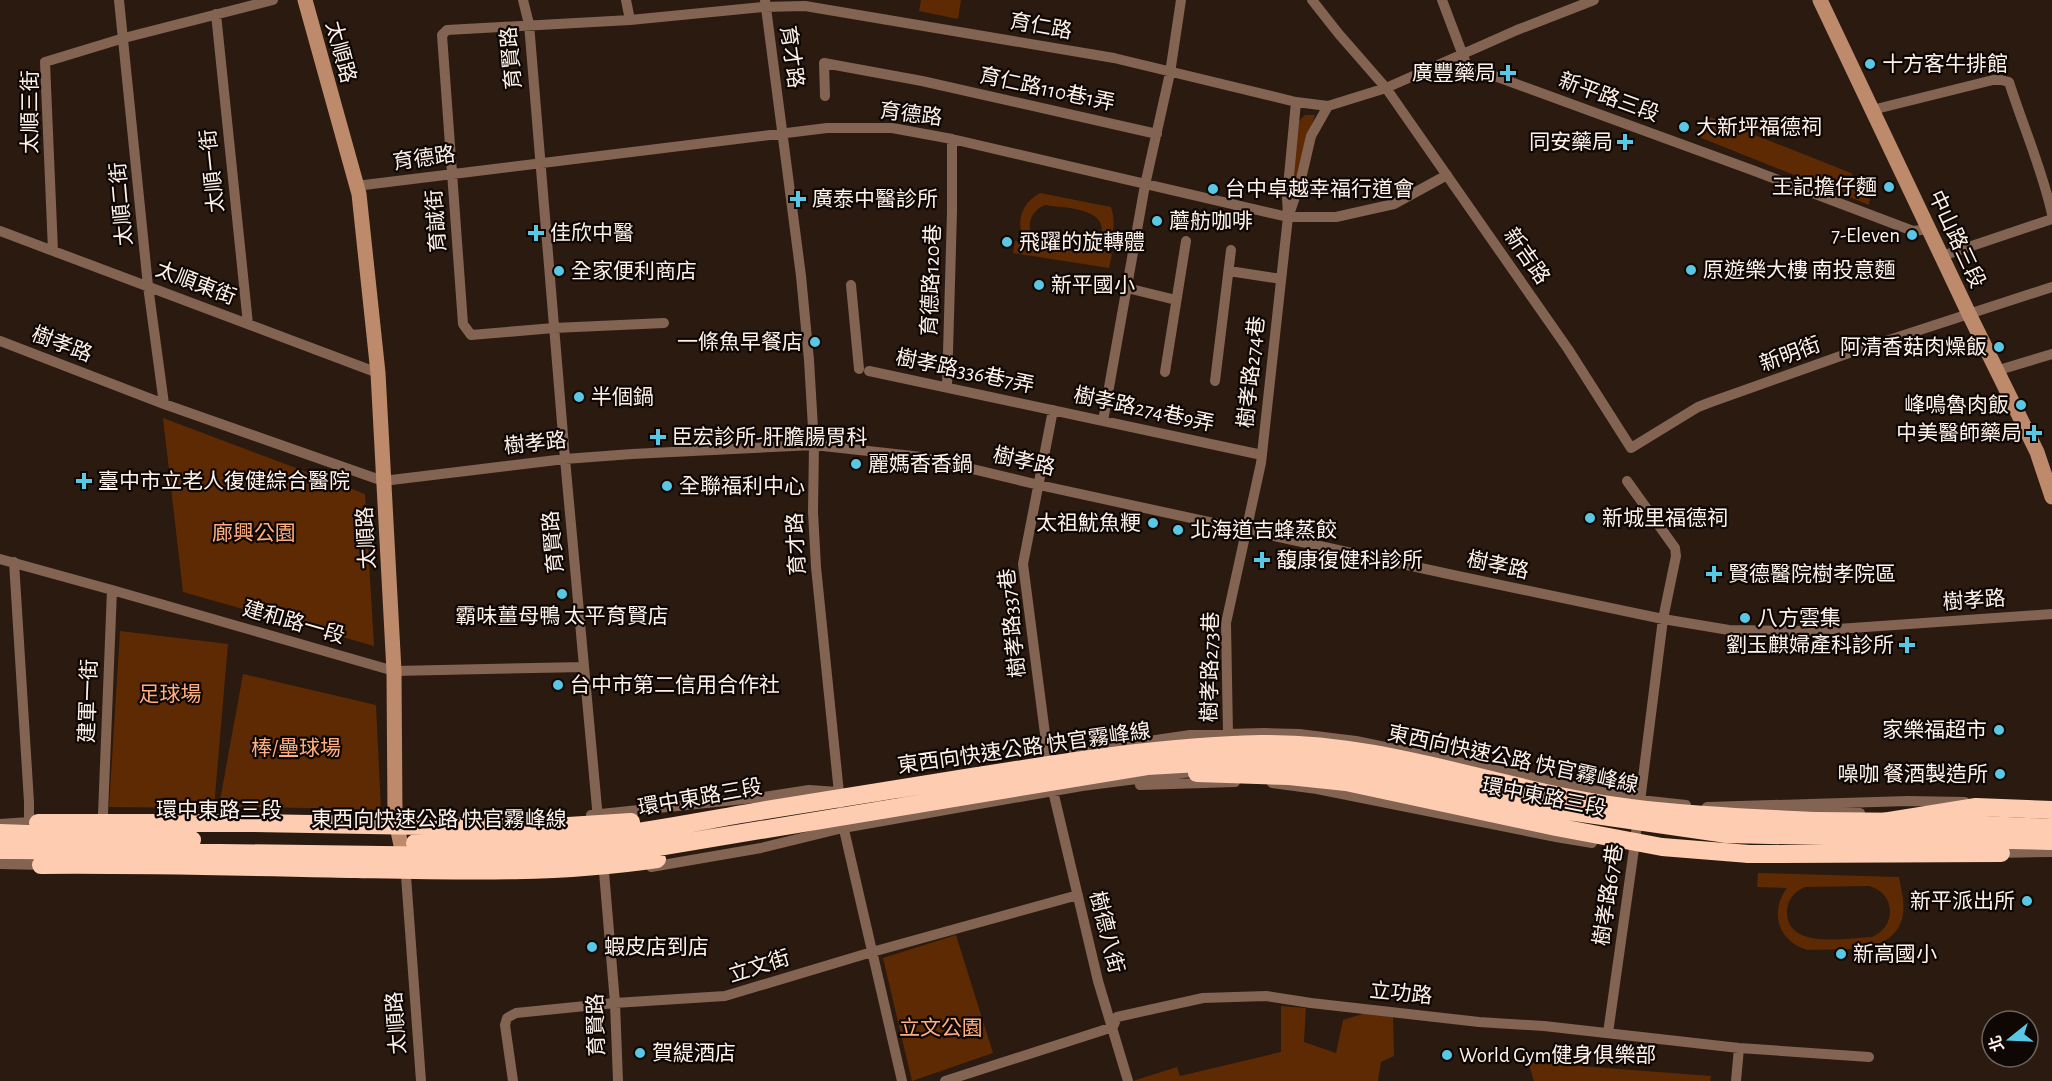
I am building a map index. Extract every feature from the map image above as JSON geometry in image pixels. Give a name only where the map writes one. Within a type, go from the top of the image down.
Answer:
[{"type":"highway","name":"東西向快速公路 快官霧峰線","points":[[0,833],[249,842],[534,844],[659,830],[1106,756],[1193,747],[1263,744],[1355,750],[1563,797],[1668,813],[1815,821],[2052,828]]},
{"type":"highway","name":"東西向快速公路 快官霧峰線","points":[[0,849],[528,857],[652,848],[1148,766],[1234,761],[1292,761],[1352,767],[1561,810],[1727,834],[2052,842]]},
{"type":"highway","points":[[1148,766],[1206,774],[1289,776],[1346,782],[1662,847],[1749,854],[2001,853]]},
{"type":"highway","points":[[1883,822],[1976,807],[2052,808]]},
{"type":"highway","points":[[28,823],[250,823],[537,828],[753,813]]},
{"type":"highway","points":[[36,865],[533,871],[633,863],[685,855],[755,832]]},
{"type":"street","name":"太順二街","points":[[119,0],[148,285],[164,404]]},
{"type":"street","name":"太順三街","points":[[53,251],[45,62],[124,38],[273,0]]},
{"type":"street","name":"太順路","points":[[305,0],[357,186],[378,373],[394,671],[395,817],[406,871],[421,1081]]},
{"type":"street","name":"育賢路","points":[[523,0],[529,24],[565,459],[603,860],[615,1003],[618,1081]]},
{"type":"street","points":[[626,0],[630,20]]},
{"type":"street","points":[[1103,421],[1145,185],[1170,73],[1181,0]]},
{"type":"street","points":[[1312,0],[1386,88]]},
{"type":"street","points":[[1442,0],[1463,54]]},
{"type":"street","points":[[1288,217],[1301,178],[1311,136],[1328,106],[1386,88],[1517,30],[1594,0]]},
{"type":"street","name":"中山路三段","points":[[1820,0],[2037,452],[2052,497]]},
{"type":"street","name":"育仁路","points":[[529,24],[630,20],[765,4],[805,6],[1114,58],[1296,102],[1328,106]]},
{"type":"street","name":"育才路","points":[[765,4],[802,287],[809,360],[814,445],[813,512],[816,567],[838,792],[843,828],[902,1081]]},
{"type":"street","name":"太順一街","points":[[216,14],[248,324]]},
{"type":"street","name":"育誠街","points":[[529,24],[447,30],[442,35],[463,324],[471,335],[554,328]]},
{"type":"street","name":"新平路三段","points":[[1463,54],[1467,66],[1913,231],[1929,229]]},
{"type":"street","name":"育仁路110巷1弄","points":[[825,96],[824,63],[929,83],[1157,134]]},
{"type":"street","points":[[1872,110],[1997,79],[2009,82],[2046,187],[2052,217],[1942,256]]},
{"type":"street","name":"新吉路","points":[[1386,88],[1568,349],[1631,448]]},
{"type":"street","points":[[1288,217],[1287,197],[1296,102]]},
{"type":"street","name":"育德路","points":[[357,186],[827,128],[892,128],[952,139],[1288,217],[1336,217],[1394,204],[1447,176]]},
{"type":"street","name":"育德路120巷","points":[[947,387],[952,139]]},
{"type":"street","name":"樹孝路274巷","points":[[1247,530],[1262,455],[1288,217]]},
{"type":"street","name":"太順東街","points":[[0,231],[378,373]]},
{"type":"street","points":[[1164,372],[1186,241]]},
{"type":"street","points":[[1215,381],[1231,250]]},
{"type":"street","points":[[1229,271],[1281,279]]},
{"type":"street","name":"樹孝路336巷7弄","points":[[851,285],[864,370],[1053,410]]},
{"type":"street","name":"新明街","points":[[1631,448],[1698,407],[1711,402],[1849,353],[2052,287]]},
{"type":"street","points":[[1127,288],[1176,300]]},
{"type":"street","points":[[554,328],[664,323]]},
{"type":"street","name":"樹孝路","points":[[0,341],[164,404],[384,481],[565,459],[814,445],[922,457],[1039,485],[1664,620],[1729,630],[1809,631],[2052,614]]},
{"type":"street","points":[[1998,370],[2052,354]]},
{"type":"street","name":"樹孝路274巷9弄","points":[[1053,410],[1262,455]]},
{"type":"street","name":"樹孝路337巷","points":[[1048,757],[1023,564],[1053,410]]},
{"type":"street","points":[[1627,481],[1675,548],[1676,556],[1664,620]]},
{"type":"street","name":"樹孝路273巷","points":[[1228,734],[1226,623],[1247,530]]},
{"type":"street","name":"建和路一段","points":[[0,559],[394,671],[584,667]]},
{"type":"street","points":[[14,562],[29,802],[28,823],[36,865]]},
{"type":"street","name":"建軍一街","points":[[103,814],[112,590]]},
{"type":"street","name":"樹孝路67巷","points":[[1608,1033],[1664,620]]},
{"type":"street","name":"環中東路三段","points":[[28,823],[94,830],[252,829],[536,837],[600,833],[659,826],[838,792],[1048,757],[1190,735],[1228,734],[1299,734],[1356,741],[1640,800],[1707,807],[1989,816],[2052,822]]},
{"type":"street","name":"環中東路三段","points":[[0,864],[117,870],[406,871],[534,876],[604,872],[761,848],[843,828],[1082,786],[1232,769],[1294,771],[1348,778],[1557,821],[1716,845],[1905,846],[2001,853],[2052,852]]},
{"type":"street","name":"環中東路三段","points":[[1082,786],[1260,782],[1317,789],[1556,837],[1714,858],[1770,862],[1904,862],[1951,860],[2001,853]]},
{"type":"street","name":"環中東路三段","points":[[0,824],[103,814],[556,821],[597,814],[764,797],[809,790],[838,792]]},
{"type":"street","name":"樹德八街","points":[[1053,791],[1098,981],[1128,1081]]},
{"type":"street","name":"環中東路三段","points":[[1707,807],[1908,801],[2052,808]]},
{"type":"street","name":"環中東路三段","points":[[406,871],[603,860],[781,834],[843,828]]},
{"type":"street","name":"立文街","points":[[513,1081],[505,1025],[507,1018],[516,1013],[615,1003],[725,996],[872,952],[1078,895]]},
{"type":"street","name":"立功路","points":[[945,1081],[1113,1028],[1117,1017],[1203,998],[1266,996],[1468,1020],[1739,1047],[1869,1057]]},
{"type":"street","points":[[1736,1081],[1739,1047]]},
{"type":"green space","points":[[921,0],[961,0],[958,19],[919,11]]},
{"type":"green space","points":[[1305,115],[1315,115],[1296,187],[1292,185],[1299,121]]},
{"type":"green space","points":[[1707,116],[1851,173],[1870,198],[1869,205],[1699,137]]},
{"type":"green space","points":[[1040,193],[1111,207],[1113,230],[1104,251],[1112,254],[1109,268],[1013,253],[1015,241],[1025,242],[1020,221],[1024,208],[1033,197]],"holes":[[[1045,205],[1075,209],[1094,216],[1100,222],[1102,230],[1099,241],[1088,250],[1037,243],[1031,233],[1030,222],[1035,212]]]},
{"type":"green space","name":"廊興公園","points":[[163,418],[365,494],[374,646],[183,592]]},
{"type":"green space","name":"足球場","points":[[120,631],[228,644],[214,808],[109,807]]},
{"type":"green space","name":"棒/壘球場","points":[[243,674],[376,705],[381,810],[219,806]]},
{"type":"green space","points":[[1758,873],[1899,877],[1903,914],[1898,928],[1890,937],[1878,944],[1850,949],[1808,950],[1790,940],[1783,933],[1780,925],[1778,907],[1787,888],[1757,887]],"holes":[[[1869,886],[1878,890],[1888,903],[1889,918],[1886,926],[1872,937],[1834,940],[1807,937],[1797,932],[1790,924],[1788,904],[1795,894],[1805,887]]]},
{"type":"green space","name":"立文公園","points":[[956,935],[993,1053],[912,1081],[883,958]]},
{"type":"green space","points":[[1281,1006],[1306,1008],[1304,1042],[1336,1053],[1343,1020],[1366,1013],[1393,1015],[1394,1056],[1381,1062],[1378,1081],[1133,1081],[1177,1067],[1180,1076],[1281,1052]]},
{"type":"green space","points":[[1528,1062],[1711,1076],[1710,1081],[1534,1081]]},
{"type":"place","name":"十方客牛排館","points":[[1870,64]]},
{"type":"place","name":"廣豐藥局","points":[[1508,73]]},
{"type":"place","name":"大新坪福德祠","points":[[1684,127]]},
{"type":"place","name":"同安藥局","points":[[1625,142]]},
{"type":"place","name":"王記擔仔麵","points":[[1889,187]]},
{"type":"place","name":"台中卓越幸福行道會","points":[[1213,189]]},
{"type":"place","name":"廣泰中醫診所","points":[[798,199]]},
{"type":"place","name":"蘑舫咖啡","points":[[1157,221]]},
{"type":"place","name":"佳欣中醫","points":[[536,233]]},
{"type":"place","name":"7-Eleven","points":[[1912,235]]},
{"type":"place","name":"飛躍的旋轉體","points":[[1007,242]]},
{"type":"place","name":"原遊樂大樓 南投意麵","points":[[1691,270]]},
{"type":"place","name":"全家便利商店","points":[[559,271]]},
{"type":"place","name":"新平國小","points":[[1039,285]]},
{"type":"place","name":"一條魚早餐店","points":[[815,342]]},
{"type":"place","name":"阿清香菇肉燥飯","points":[[1999,347]]},
{"type":"place","name":"半個鍋","points":[[579,397]]},
{"type":"place","name":"峰鳴魯肉飯","points":[[2021,405]]},
{"type":"place","name":"中美醫師藥局","points":[[2034,433]]},
{"type":"place","name":"臣宏診所-肝膽腸胃科","points":[[658,437]]},
{"type":"place","name":"麗媽香香鍋","points":[[856,464]]},
{"type":"place","name":"臺中市立老人復健綜合醫院","points":[[84,481]]},
{"type":"place","name":"全聯福利中心","points":[[667,486]]},
{"type":"place","name":"新城里福德祠","points":[[1590,518]]},
{"type":"place","name":"太祖魷魚粳","points":[[1153,523]]},
{"type":"place","name":"北海道吉蜂蒸餃","points":[[1178,530]]},
{"type":"place","name":"馥康復健科診所","points":[[1262,560]]},
{"type":"place","name":"賢德醫院樹孝院區","points":[[1714,574]]},
{"type":"place","name":"霸味薑母鴨 太平育賢店","points":[[562,594]]},
{"type":"place","name":"八方雲集","points":[[1745,618]]},
{"type":"place","name":"劉玉麒婦產科診所","points":[[1907,645]]},
{"type":"place","name":"台中市第二信用合作社","points":[[558,685]]},
{"type":"place","name":"家樂福超市","points":[[1999,730]]},
{"type":"place","name":"噪咖 餐酒製造所","points":[[2000,774]]},
{"type":"place","name":"新平派出所","points":[[2027,901]]},
{"type":"place","name":"蝦皮店到店","points":[[592,947]]},
{"type":"place","name":"新高國小","points":[[1841,954]]},
{"type":"place","name":"賀緹酒店","points":[[640,1053]]},
{"type":"place","name":"World Gym健身俱樂部","points":[[1447,1055]]}]
